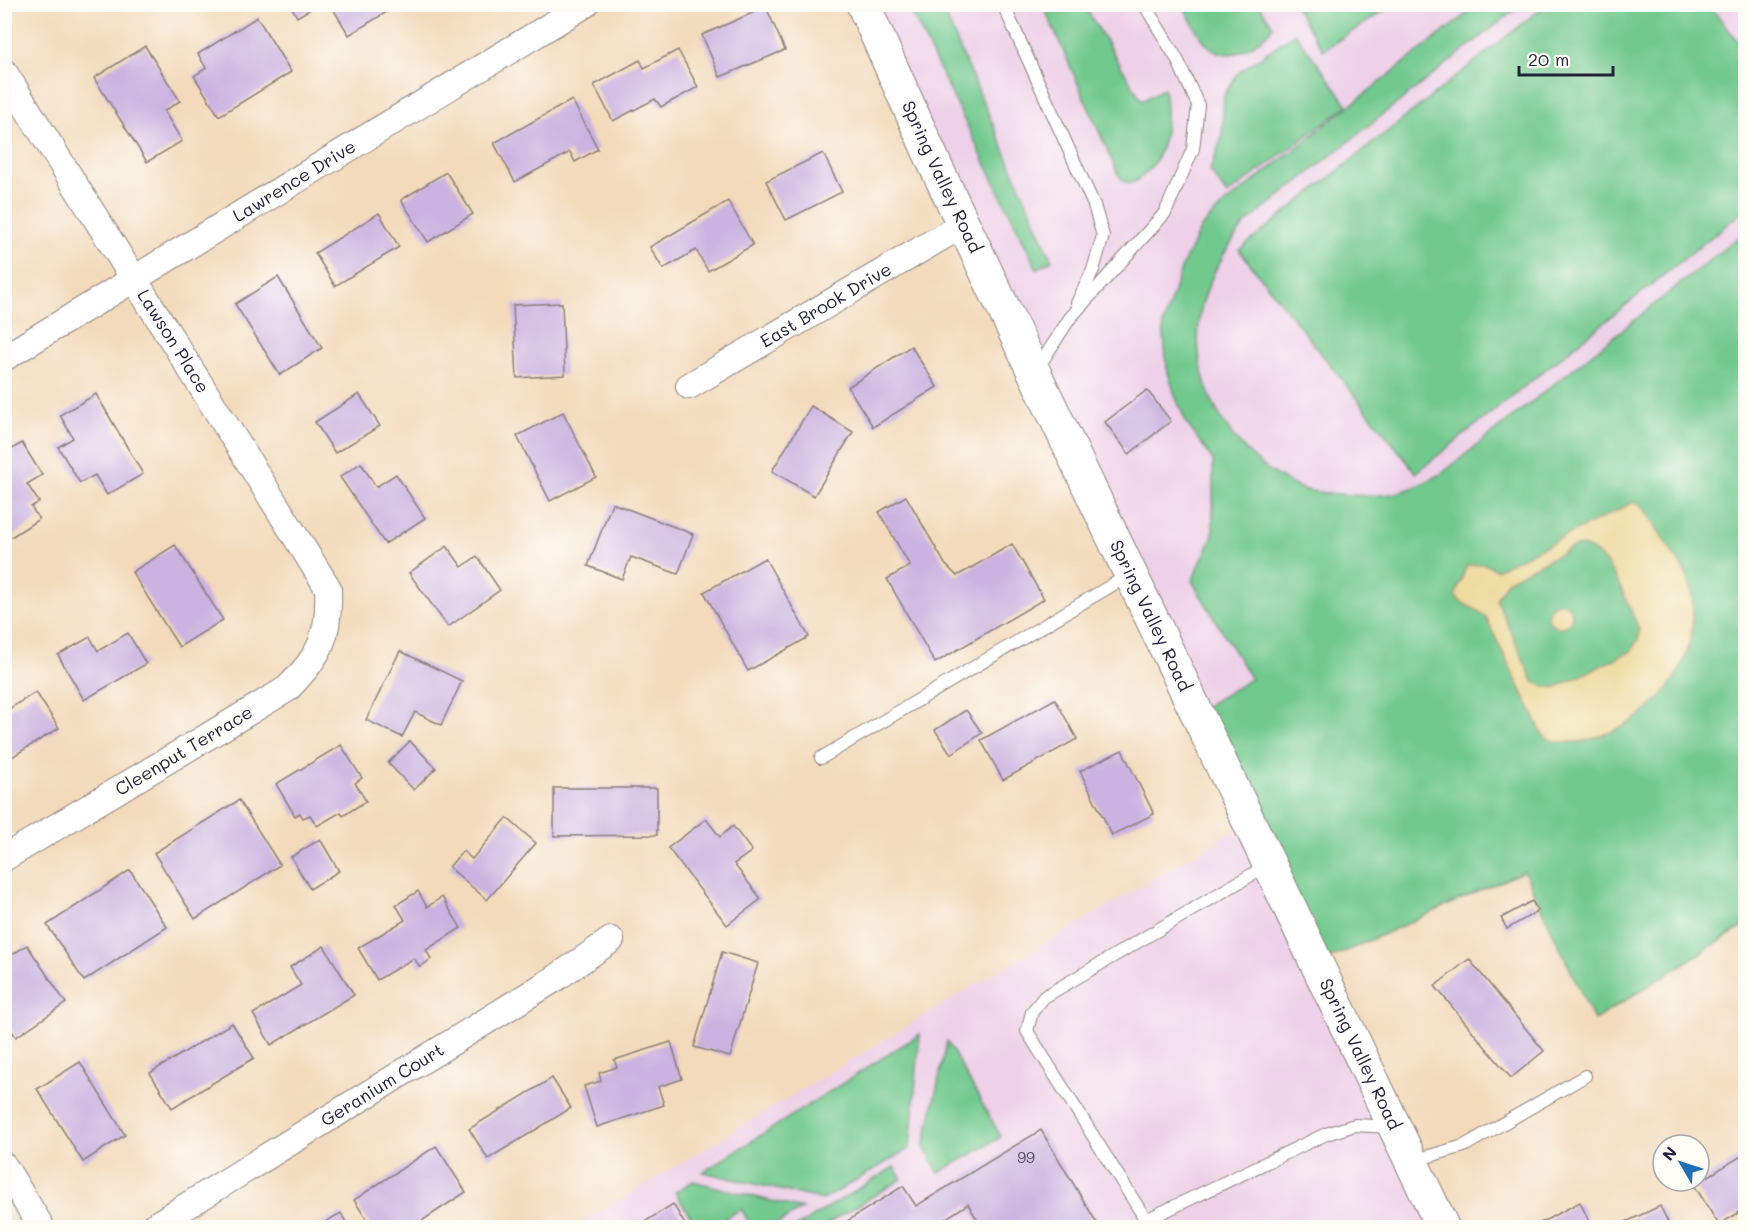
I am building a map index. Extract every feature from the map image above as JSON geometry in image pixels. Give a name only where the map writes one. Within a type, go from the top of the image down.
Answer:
[{"type":"street","name":"Lawrence Drive","points":[[4,358],[586,4]]},
{"type":"street","name":"Spring Valley Road","points":[[863,4],[889,65],[964,224],[1443,1227]]},
{"type":"street","name":"Lawson Place","points":[[4,72],[328,588],[329,614]]},
{"type":"street","name":"East Brook Drive","points":[[689,386],[964,224]]},
{"type":"street","name":"Cleenput Terrace","points":[[4,858],[287,689],[308,668],[323,641],[329,614]]},
{"type":"street","name":"Geranium Court","points":[[151,1227],[556,978],[611,940]]},
{"type":"street","points":[[4,1166],[42,1227]]},
{"type":"lane","points":[[1003,4],[1094,205],[1102,236],[1094,270],[1070,318],[1035,372]]},
{"type":"lane","points":[[1070,318],[1165,213],[1193,149],[1198,105],[1177,59],[1144,4]]},
{"type":"lane","points":[[821,758],[1130,574]]},
{"type":"lane","points":[[1269,864],[1044,997],[1032,1012],[1027,1031],[1149,1224],[1326,1134],[1355,1125],[1395,1127]]},
{"type":"lane","points":[[1411,1161],[1464,1146],[1585,1076]]},
{"type":"shaded area","points":[[863,5],[1745,5],[1745,387],[1197,711]]},
{"type":"shaded area","points":[[1249,822],[1443,1228],[573,1228],[982,981]]},
{"type":"green space","points":[[1547,4],[1709,5],[1745,50],[1745,210],[1416,473],[1239,250]]},
{"type":"green space","points":[[908,5],[941,5],[1052,260],[1037,269]]},
{"type":"green space","points":[[1043,5],[1084,5],[1142,101],[1164,88],[1165,127],[1159,153],[1145,174],[1134,182],[1124,181],[1118,174]]},
{"type":"green space","points":[[1183,5],[1259,5],[1273,26],[1248,48],[1232,54],[1222,53],[1205,42]]},
{"type":"green space","points":[[1294,5],[1394,5],[1323,50]]},
{"type":"green space","points":[[1478,5],[1521,5],[1245,224],[1219,262],[1205,294],[1198,333],[1200,361],[1207,388],[1218,413],[1234,437],[1275,475],[1300,488],[1315,492],[1370,496],[1393,494],[1415,487],[1441,474],[1745,232],[1745,925],[1594,1020],[1524,871],[1317,964],[1197,711],[1251,679],[1192,581],[1213,536],[1213,460],[1187,424],[1167,369],[1163,325],[1182,266],[1201,228],[1221,207]]},
{"type":"green space","points":[[1295,33],[1348,105],[1227,195],[1210,171],[1222,137],[1224,95],[1238,73]]},
{"type":"green space","points":[[920,1034],[910,1148],[823,1200],[703,1172]]},
{"type":"green space","points":[[947,1041],[1001,1137],[939,1173],[924,1147]]},
{"type":"green space","points":[[894,1167],[902,1179],[822,1227],[796,1227]]},
{"type":"green space","points":[[693,1181],[802,1209],[772,1227],[752,1227],[741,1209],[711,1227],[697,1227],[675,1192]]},
{"type":"sand","points":[[1634,502],[1642,505],[1685,572],[1692,596],[1691,634],[1687,653],[1669,687],[1642,714],[1608,733],[1578,742],[1559,742],[1547,738],[1543,735],[1486,618],[1455,596],[1467,565],[1485,564],[1496,570]],"holes":[[[1580,546],[1600,556],[1616,579],[1639,629],[1638,640],[1630,652],[1557,687],[1548,687],[1533,681],[1496,599],[1508,580],[1571,548]]]},
{"type":"sand","points":[[1555,603],[1565,603],[1572,610],[1572,620],[1565,627],[1555,627],[1548,620],[1548,610]]},
{"type":"building","points":[[290,4],[313,4],[314,7],[297,17]]},
{"type":"building","points":[[330,4],[387,4],[390,10],[349,35]]},
{"type":"building","points":[[766,7],[785,50],[720,77],[702,35]]},
{"type":"building","points":[[257,17],[291,72],[219,116],[194,76],[206,68],[198,54]]},
{"type":"building","points":[[145,46],[180,101],[164,111],[182,141],[147,162],[94,78]]},
{"type":"building","points":[[678,50],[698,87],[661,107],[655,99],[613,121],[594,85],[640,60],[644,68]]},
{"type":"building","points":[[572,100],[598,149],[575,162],[570,152],[515,182],[494,143]]},
{"type":"building","points":[[823,153],[842,192],[786,220],[766,181]]},
{"type":"building","points":[[446,172],[473,214],[428,242],[401,200]]},
{"type":"building","points":[[728,201],[753,245],[708,271],[696,250],[663,269],[650,247]]},
{"type":"building","points":[[379,213],[399,247],[335,286],[315,253]]},
{"type":"building","points":[[278,277],[322,348],[280,375],[235,304]]},
{"type":"building","points":[[562,303],[565,375],[517,378],[513,305]]},
{"type":"building","points":[[911,346],[937,387],[873,427],[848,387]]},
{"type":"building","points":[[1147,390],[1171,421],[1129,454],[1105,422]]},
{"type":"building","points":[[96,394],[143,474],[107,495],[95,475],[80,483],[58,447],[73,438],[60,415]]},
{"type":"building","points":[[359,394],[380,426],[335,453],[315,422]]},
{"type":"building","points":[[811,406],[853,432],[814,496],[772,471]]},
{"type":"building","points":[[563,412],[596,477],[550,501],[517,436]]},
{"type":"building","points":[[22,443],[42,475],[27,484],[39,502],[31,507],[39,519],[5,541],[5,453]]},
{"type":"building","points":[[361,463],[376,487],[396,474],[425,518],[385,544],[340,477]]},
{"type":"building","points":[[906,496],[945,564],[957,576],[1012,544],[1044,599],[935,663],[887,579],[910,566],[879,512]]},
{"type":"building","points":[[612,503],[693,534],[678,574],[631,557],[622,579],[588,566]]},
{"type":"building","points":[[175,545],[223,620],[179,647],[132,572]]},
{"type":"building","points":[[447,546],[462,567],[477,556],[500,590],[448,627],[409,573]]},
{"type":"building","points":[[765,558],[809,637],[748,671],[704,592]]},
{"type":"building","points":[[128,633],[146,664],[84,700],[58,655],[90,637],[98,651]]},
{"type":"building","points":[[400,651],[462,681],[441,725],[415,712],[402,737],[366,720]]},
{"type":"building","points":[[36,692],[59,728],[4,762],[4,712]]},
{"type":"building","points":[[1055,699],[1077,739],[1003,780],[981,740]]},
{"type":"building","points":[[966,710],[982,733],[951,754],[935,730]]},
{"type":"building","points":[[410,741],[436,768],[414,790],[388,763]]},
{"type":"building","points":[[341,745],[362,778],[355,783],[366,801],[343,816],[341,812],[317,826],[310,815],[303,818],[300,813],[295,816],[276,784]]},
{"type":"building","points":[[1122,750],[1154,814],[1112,835],[1080,771]]},
{"type":"building","points":[[554,788],[657,788],[657,835],[554,836]]},
{"type":"building","points":[[239,800],[280,865],[195,919],[154,853]]},
{"type":"building","points":[[507,818],[536,843],[487,900],[449,867],[463,851],[472,859]]},
{"type":"building","points":[[706,819],[720,837],[733,826],[752,851],[734,864],[761,899],[727,925],[668,848]]},
{"type":"building","points":[[320,839],[339,871],[310,889],[291,857]]},
{"type":"building","points":[[130,870],[167,927],[84,981],[47,925]]},
{"type":"building","points":[[418,891],[427,907],[442,897],[461,928],[426,950],[431,959],[420,967],[414,958],[377,980],[358,948],[405,920],[396,905]]},
{"type":"building","points":[[1532,901],[1538,911],[1507,929],[1501,918]]},
{"type":"building","points":[[27,945],[66,1003],[16,1037],[4,1020],[4,960]]},
{"type":"building","points":[[324,946],[354,995],[271,1045],[253,1014],[301,985],[290,967]]},
{"type":"building","points":[[722,952],[758,963],[730,1057],[694,1047]]},
{"type":"building","points":[[1469,959],[1544,1051],[1511,1078],[1435,986]]},
{"type":"building","points":[[232,1023],[254,1058],[172,1108],[150,1073]]},
{"type":"building","points":[[671,1042],[682,1079],[658,1087],[664,1105],[597,1127],[584,1086],[601,1081],[599,1073],[617,1067],[614,1060]]},
{"type":"building","points":[[80,1062],[125,1135],[83,1162],[37,1089]]},
{"type":"building","points":[[552,1078],[571,1108],[488,1159],[469,1129]]},
{"type":"building","points":[[1041,1130],[1100,1228],[982,1228],[968,1204],[931,1228],[836,1228],[903,1186],[916,1206]]},
{"type":"building","points":[[436,1146],[466,1192],[411,1228],[372,1228],[354,1200]]},
{"type":"building","points":[[1746,1153],[1746,1208],[1719,1225],[1699,1193],[1711,1193],[1711,1175]]},
{"type":"building","points":[[1580,1202],[1592,1228],[1540,1228],[1538,1224]]},
{"type":"building","points":[[673,1204],[687,1228],[635,1228]]},
{"type":"building","points":[[1660,1206],[1671,1228],[1613,1228]]},
{"type":"building","points":[[341,1213],[349,1228],[314,1228]]}]
